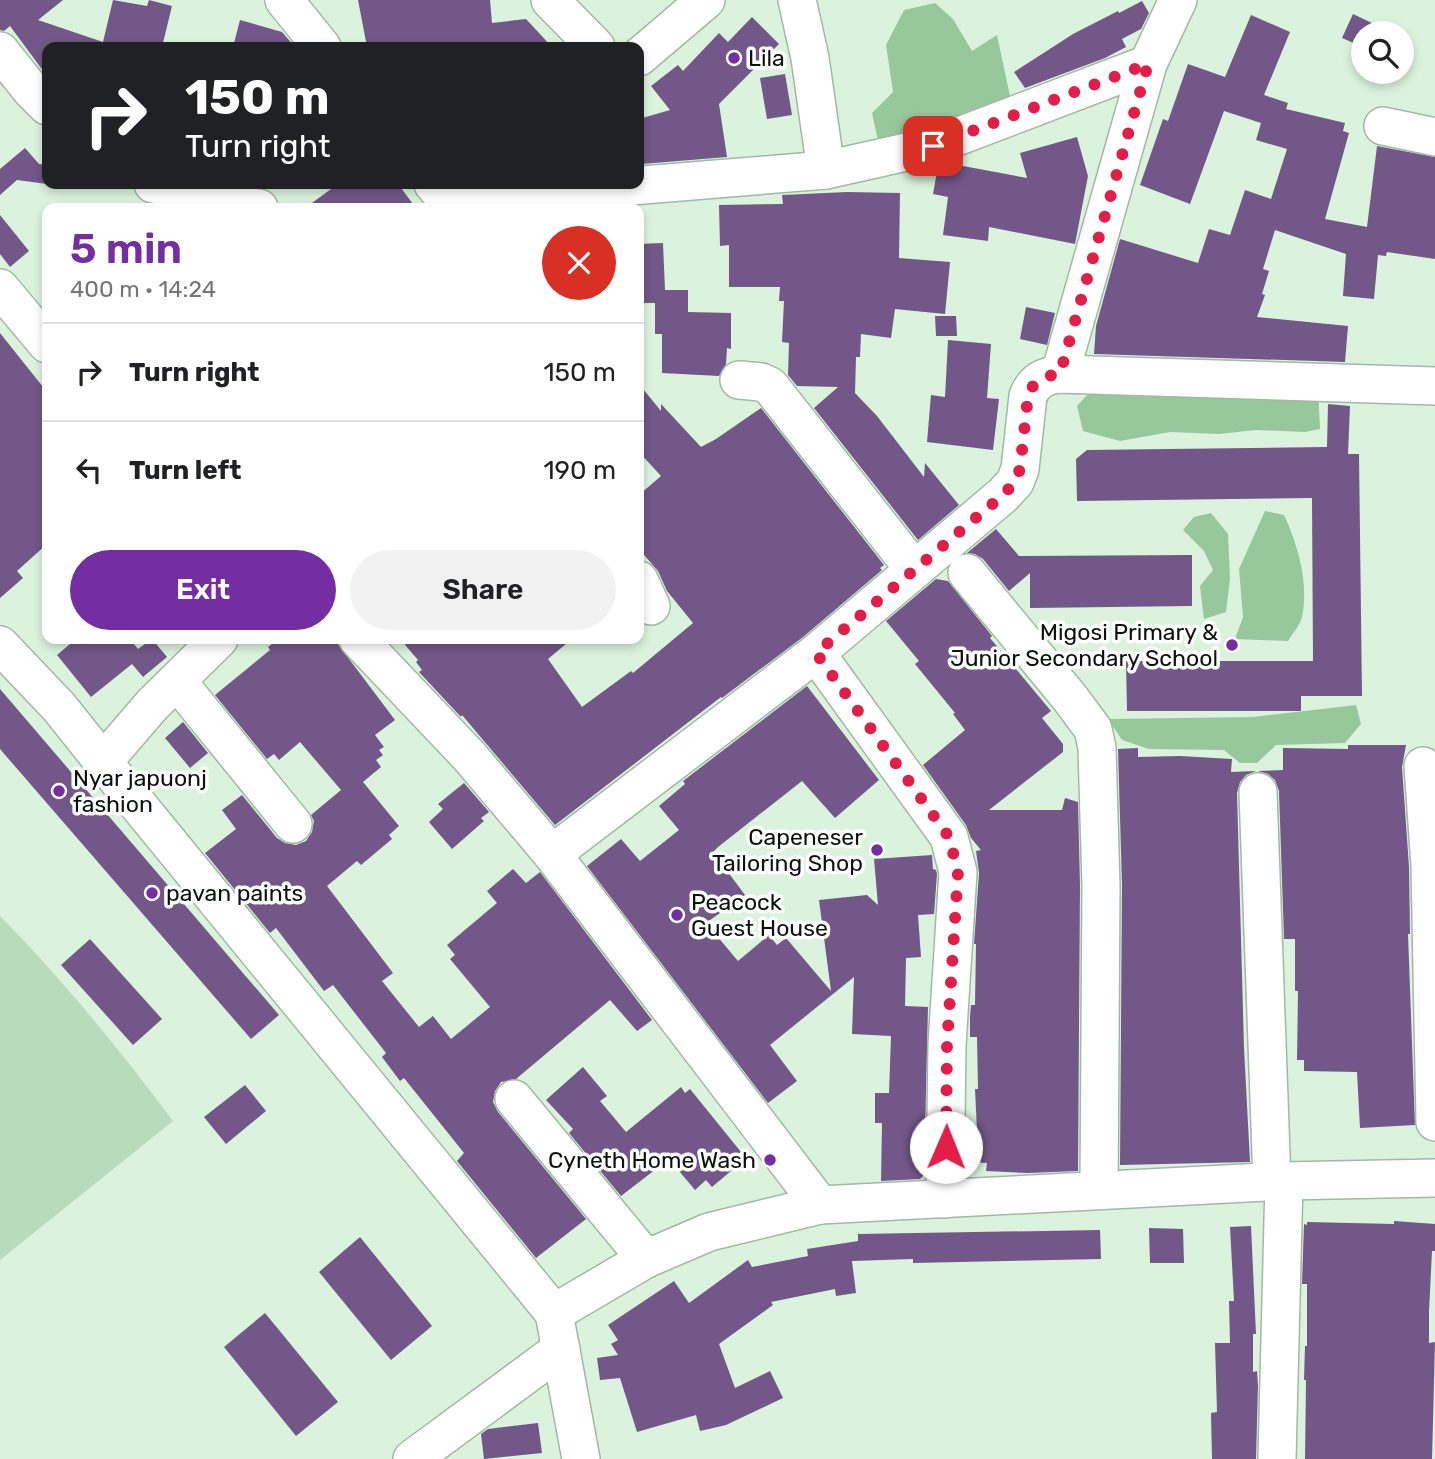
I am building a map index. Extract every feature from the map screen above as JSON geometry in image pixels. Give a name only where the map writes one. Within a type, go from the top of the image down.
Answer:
[{"type":"street","points":[[284,0],[318,42]]},
{"type":"street","points":[[551,0],[591,42]]},
{"type":"street","points":[[644,53],[706,0]]},
{"type":"street","points":[[797,0],[810,58],[826,170]]},
{"type":"street","points":[[1060,374],[1148,64],[1178,0]]},
{"type":"street","points":[[0,51],[42,101]]},
{"type":"street","points":[[644,185],[826,170],[933,146],[1148,64]]},
{"type":"street","points":[[1383,126],[1435,137]]},
{"type":"street","points":[[177,189],[228,203]]},
{"type":"street","points":[[437,189],[449,203]]},
{"type":"street","points":[[473,203],[490,189]]},
{"type":"street","points":[[549,189],[594,189]]},
{"type":"street","points":[[0,288],[42,338]]},
{"type":"street","points":[[552,854],[816,653],[913,568],[1003,495],[1015,482],[1020,469],[1028,396],[1032,387],[1047,376],[1060,374],[1435,386]]},
{"type":"street","points":[[739,380],[761,382],[770,386],[913,568]]},
{"type":"street","points":[[967,573],[1093,729],[1097,748],[1101,886],[1099,1189]]},
{"type":"street","points":[[103,762],[208,644]]},
{"type":"street","points":[[363,644],[470,757],[552,854],[820,1205]]},
{"type":"street","points":[[0,645],[59,707],[554,1313],[581,1459]]},
{"type":"street","points":[[816,653],[949,837],[958,872],[947,1045],[945,1199]]},
{"type":"street","points":[[177,681],[293,824]]},
{"type":"street","points":[[1423,766],[1433,866],[1435,1122]]},
{"type":"street","points":[[1258,792],[1278,1181],[1277,1459]]},
{"type":"street","points":[[514,1099],[646,1259]]},
{"type":"street","points":[[554,1313],[646,1259],[709,1232],[820,1205],[1099,1189],[1187,1188],[1278,1181],[1435,1178]]},
{"type":"street","points":[[412,1459],[561,1349]]},
{"type":"green space","points":[[935,3],[953,19],[972,51],[997,35],[1014,115],[882,159],[872,113],[893,92],[886,45],[904,10]]},
{"type":"green space","points":[[1318,388],[1320,429],[1305,432],[1170,432],[1120,441],[1083,431],[1077,406],[1087,395]]},
{"type":"green space","points":[[1265,511],[1284,515],[1301,564],[1304,591],[1302,617],[1288,641],[1235,639],[1243,617],[1239,569]]},
{"type":"green space","points":[[1211,513],[1228,534],[1230,579],[1226,612],[1204,619],[1200,586],[1213,570],[1204,551],[1183,530],[1194,517]]},
{"type":"green space","points":[[1356,705],[1361,724],[1345,743],[1276,745],[1257,763],[1240,763],[1224,750],[1149,749],[1122,740],[1108,719],[1253,717]]},
{"type":"green space","points":[[0,916],[90,1016],[173,1121],[0,1260]]},
{"type":"building","points":[[0,0],[63,0],[38,20],[103,42],[42,42],[42,69],[10,26],[4,31],[0,30]]},
{"type":"building","points":[[113,0],[147,6],[149,0],[172,6],[163,42],[103,42]]},
{"type":"building","points":[[358,0],[490,0],[492,23],[526,19],[547,42],[366,42]]},
{"type":"building","points":[[1142,1],[1149,13],[1141,29],[1122,39],[1126,47],[1105,58],[1025,88],[1014,72],[1073,34]]},
{"type":"building","points":[[1353,14],[1368,21],[1351,21],[1351,42],[1342,38]]},
{"type":"building","points":[[1251,15],[1290,32],[1264,95],[1288,103],[1286,109],[1345,123],[1343,131],[1349,133],[1325,219],[1367,227],[1377,146],[1435,157],[1435,259],[1387,252],[1386,256],[1378,255],[1374,299],[1343,296],[1346,254],[1275,230],[1263,269],[1269,271],[1262,294],[1265,295],[1257,317],[1348,326],[1345,362],[1094,354],[1096,326],[1120,239],[1198,263],[1209,229],[1230,235],[1245,190],[1271,199],[1287,149],[1256,140],[1261,123],[1224,111],[1190,204],[1140,185],[1163,119],[1168,121],[1188,64],[1225,77]]},
{"type":"building","points":[[752,17],[779,44],[719,104],[727,157],[644,164],[644,118],[670,110],[651,86],[678,65],[683,71],[719,33],[728,42]]},
{"type":"building","points":[[240,20],[282,32],[291,42],[234,42]]},
{"type":"building","points":[[785,74],[792,115],[767,119],[760,78]]},
{"type":"building","points":[[1077,137],[1088,176],[1075,244],[989,227],[988,241],[943,235],[948,197],[933,194],[938,166],[947,163],[1027,178],[1020,153]]},
{"type":"building","points":[[25,148],[42,164],[42,183],[17,180],[0,195],[0,169]]},
{"type":"building","points":[[331,189],[402,189],[412,203],[312,203]]},
{"type":"building","points":[[900,193],[899,258],[950,262],[945,314],[895,309],[891,338],[861,334],[860,357],[856,357],[855,393],[877,416],[924,477],[925,463],[959,505],[918,540],[814,408],[838,387],[797,386],[788,375],[789,343],[782,342],[784,301],[779,301],[780,287],[729,287],[729,245],[720,246],[719,205],[783,204],[782,195]]},
{"type":"building","points":[[0,215],[29,251],[10,267],[0,254]]},
{"type":"building","points":[[663,243],[665,290],[688,290],[688,312],[731,313],[731,349],[727,348],[726,364],[719,376],[662,373],[662,334],[655,334],[655,303],[644,303],[644,244]]},
{"type":"building","points":[[1026,307],[1055,313],[1047,345],[1020,339]]},
{"type":"building","points":[[935,316],[956,316],[957,336],[936,336]]},
{"type":"building","points":[[0,333],[42,386],[42,548],[17,571],[23,578],[0,598]]},
{"type":"building","points":[[948,340],[991,344],[987,398],[999,399],[993,450],[927,442],[931,395],[945,397]]},
{"type":"building","points":[[644,390],[661,411],[661,404],[701,447],[761,408],[884,565],[880,568],[882,570],[803,637],[555,825],[462,715],[461,717],[419,672],[422,670],[416,662],[418,660],[404,644],[566,644],[548,659],[582,707],[631,671],[633,673],[693,623],[667,591],[658,571],[644,555],[644,491],[661,476],[644,457]]},
{"type":"building","points":[[1328,404],[1350,406],[1348,454],[1359,454],[1362,696],[1301,696],[1301,711],[1127,711],[1126,661],[1313,661],[1312,498],[1077,501],[1076,459],[1087,450],[1327,447]]},
{"type":"building","points":[[996,529],[1019,556],[1192,555],[1192,606],[1030,608],[1030,573],[1009,591],[983,559],[967,553]]},
{"type":"building","points":[[936,579],[948,581],[992,636],[990,638],[1051,711],[1042,718],[1063,744],[1063,752],[989,810],[1062,810],[1065,798],[1078,802],[1078,1171],[986,1171],[987,1163],[972,1162],[973,1131],[977,1131],[975,1089],[978,1089],[977,1037],[970,1037],[970,1016],[971,1005],[975,1005],[974,944],[979,873],[976,851],[981,850],[923,765],[965,730],[953,714],[955,713],[915,664],[919,661],[886,621]]},
{"type":"building","points":[[70,644],[134,644],[138,649],[145,644],[156,644],[167,657],[143,677],[132,664],[91,697],[57,655]]},
{"type":"building","points":[[272,644],[338,644],[395,720],[375,735],[384,747],[379,750],[383,755],[376,760],[381,767],[363,782],[399,826],[389,835],[392,839],[361,865],[357,861],[327,886],[393,973],[382,981],[419,1027],[433,1016],[451,1039],[490,1007],[450,959],[455,955],[447,945],[497,903],[487,891],[513,869],[526,883],[540,872],[652,1020],[637,1031],[610,1000],[516,1079],[501,1082],[495,1091],[493,1102],[498,1112],[586,1219],[536,1258],[457,1161],[464,1153],[404,1078],[400,1081],[382,1057],[386,1053],[333,985],[324,991],[276,928],[270,933],[205,853],[236,829],[222,810],[242,795],[277,838],[296,845],[306,841],[312,832],[314,821],[311,815],[341,790],[300,742],[279,760],[274,754],[267,759],[215,695],[270,650],[268,647]]},
{"type":"building","points":[[807,686],[879,780],[835,818],[802,781],[718,847],[713,852],[745,895],[706,923],[738,961],[769,935],[777,945],[786,938],[831,991],[819,900],[867,895],[878,905],[874,859],[932,855],[933,869],[937,874],[934,914],[918,915],[921,957],[906,958],[905,1006],[928,1007],[924,1175],[920,1179],[881,1181],[882,1123],[875,1123],[875,1093],[889,1093],[891,1036],[852,1034],[854,977],[770,1045],[797,1081],[768,1103],[587,866],[621,839],[640,861],[679,830],[659,806],[685,784],[683,781]]},
{"type":"building","points":[[0,689],[279,1015],[251,1039],[0,749]]},
{"type":"building","points":[[183,722],[208,753],[190,768],[165,738]]},
{"type":"building","points":[[1348,745],[1406,745],[1402,767],[1409,867],[1408,934],[1415,1125],[1360,1128],[1357,1072],[1304,1071],[1304,1060],[1297,1060],[1298,991],[1295,991],[1295,939],[1284,939],[1279,791],[1275,780],[1258,771],[1283,770],[1283,748],[1348,749]]},
{"type":"building","points":[[1138,748],[1138,757],[1232,759],[1231,772],[1256,771],[1246,775],[1240,782],[1237,793],[1250,1162],[1120,1165],[1122,885],[1118,749]]},
{"type":"building","points":[[464,783],[489,812],[481,818],[484,821],[452,849],[429,822],[443,809],[438,804]]},
{"type":"building","points":[[90,939],[162,1019],[133,1045],[61,965]]},
{"type":"building","points":[[583,1067],[607,1096],[600,1101],[626,1132],[681,1087],[685,1093],[690,1089],[741,1152],[739,1154],[744,1160],[712,1187],[706,1180],[695,1190],[669,1159],[621,1196],[569,1133],[573,1129],[546,1100]]},
{"type":"building","points":[[245,1085],[266,1111],[226,1144],[204,1117]]},
{"type":"building","points":[[1394,1221],[1435,1224],[1429,1312],[1429,1343],[1435,1342],[1432,1459],[1305,1459],[1307,1284],[1302,1284],[1304,1224],[1394,1224]]},
{"type":"building","points":[[1251,1226],[1256,1334],[1253,1334],[1253,1372],[1257,1371],[1258,1386],[1256,1459],[1212,1459],[1211,1413],[1217,1412],[1215,1343],[1230,1343],[1229,1301],[1234,1301],[1230,1227]]},
{"type":"building","points":[[1149,1228],[1183,1229],[1184,1263],[1150,1263]]},
{"type":"building","points":[[1100,1230],[1101,1259],[913,1263],[913,1259],[852,1261],[856,1293],[836,1296],[835,1289],[771,1302],[773,1305],[719,1344],[735,1388],[770,1371],[783,1398],[726,1425],[700,1431],[696,1415],[637,1432],[620,1378],[600,1380],[597,1358],[618,1355],[611,1344],[618,1340],[608,1325],[674,1281],[689,1303],[748,1260],[752,1267],[808,1256],[807,1249],[858,1241],[858,1234]]},
{"type":"building","points":[[360,1237],[432,1326],[391,1360],[319,1272]]},
{"type":"building","points":[[265,1313],[338,1402],[296,1436],[224,1347]]},
{"type":"building","points":[[538,1423],[542,1453],[484,1459],[481,1434],[488,1429]]},
{"type":"place","name":"Lila","points":[[734,58]]},
{"type":"place","name":"Migosi Primary & Junior Secondary School","points":[[1232,645]]},
{"type":"place","name":"Nyar japuonj fashion","points":[[59,791]]},
{"type":"place","name":"Capeneser Tailoring Shop","points":[[877,850]]},
{"type":"place","name":"pavan paints","points":[[152,893]]},
{"type":"place","name":"Peacock Guest House","points":[[677,915]]},
{"type":"place","name":"Cyneth Home Wash","points":[[770,1160]]},
{"type":"route","points":[[933,146],[1148,64],[1060,374],[1038,381],[1028,396],[1020,469],[1015,482],[816,653],[949,837],[958,872],[947,1045],[946,1147]]}]
